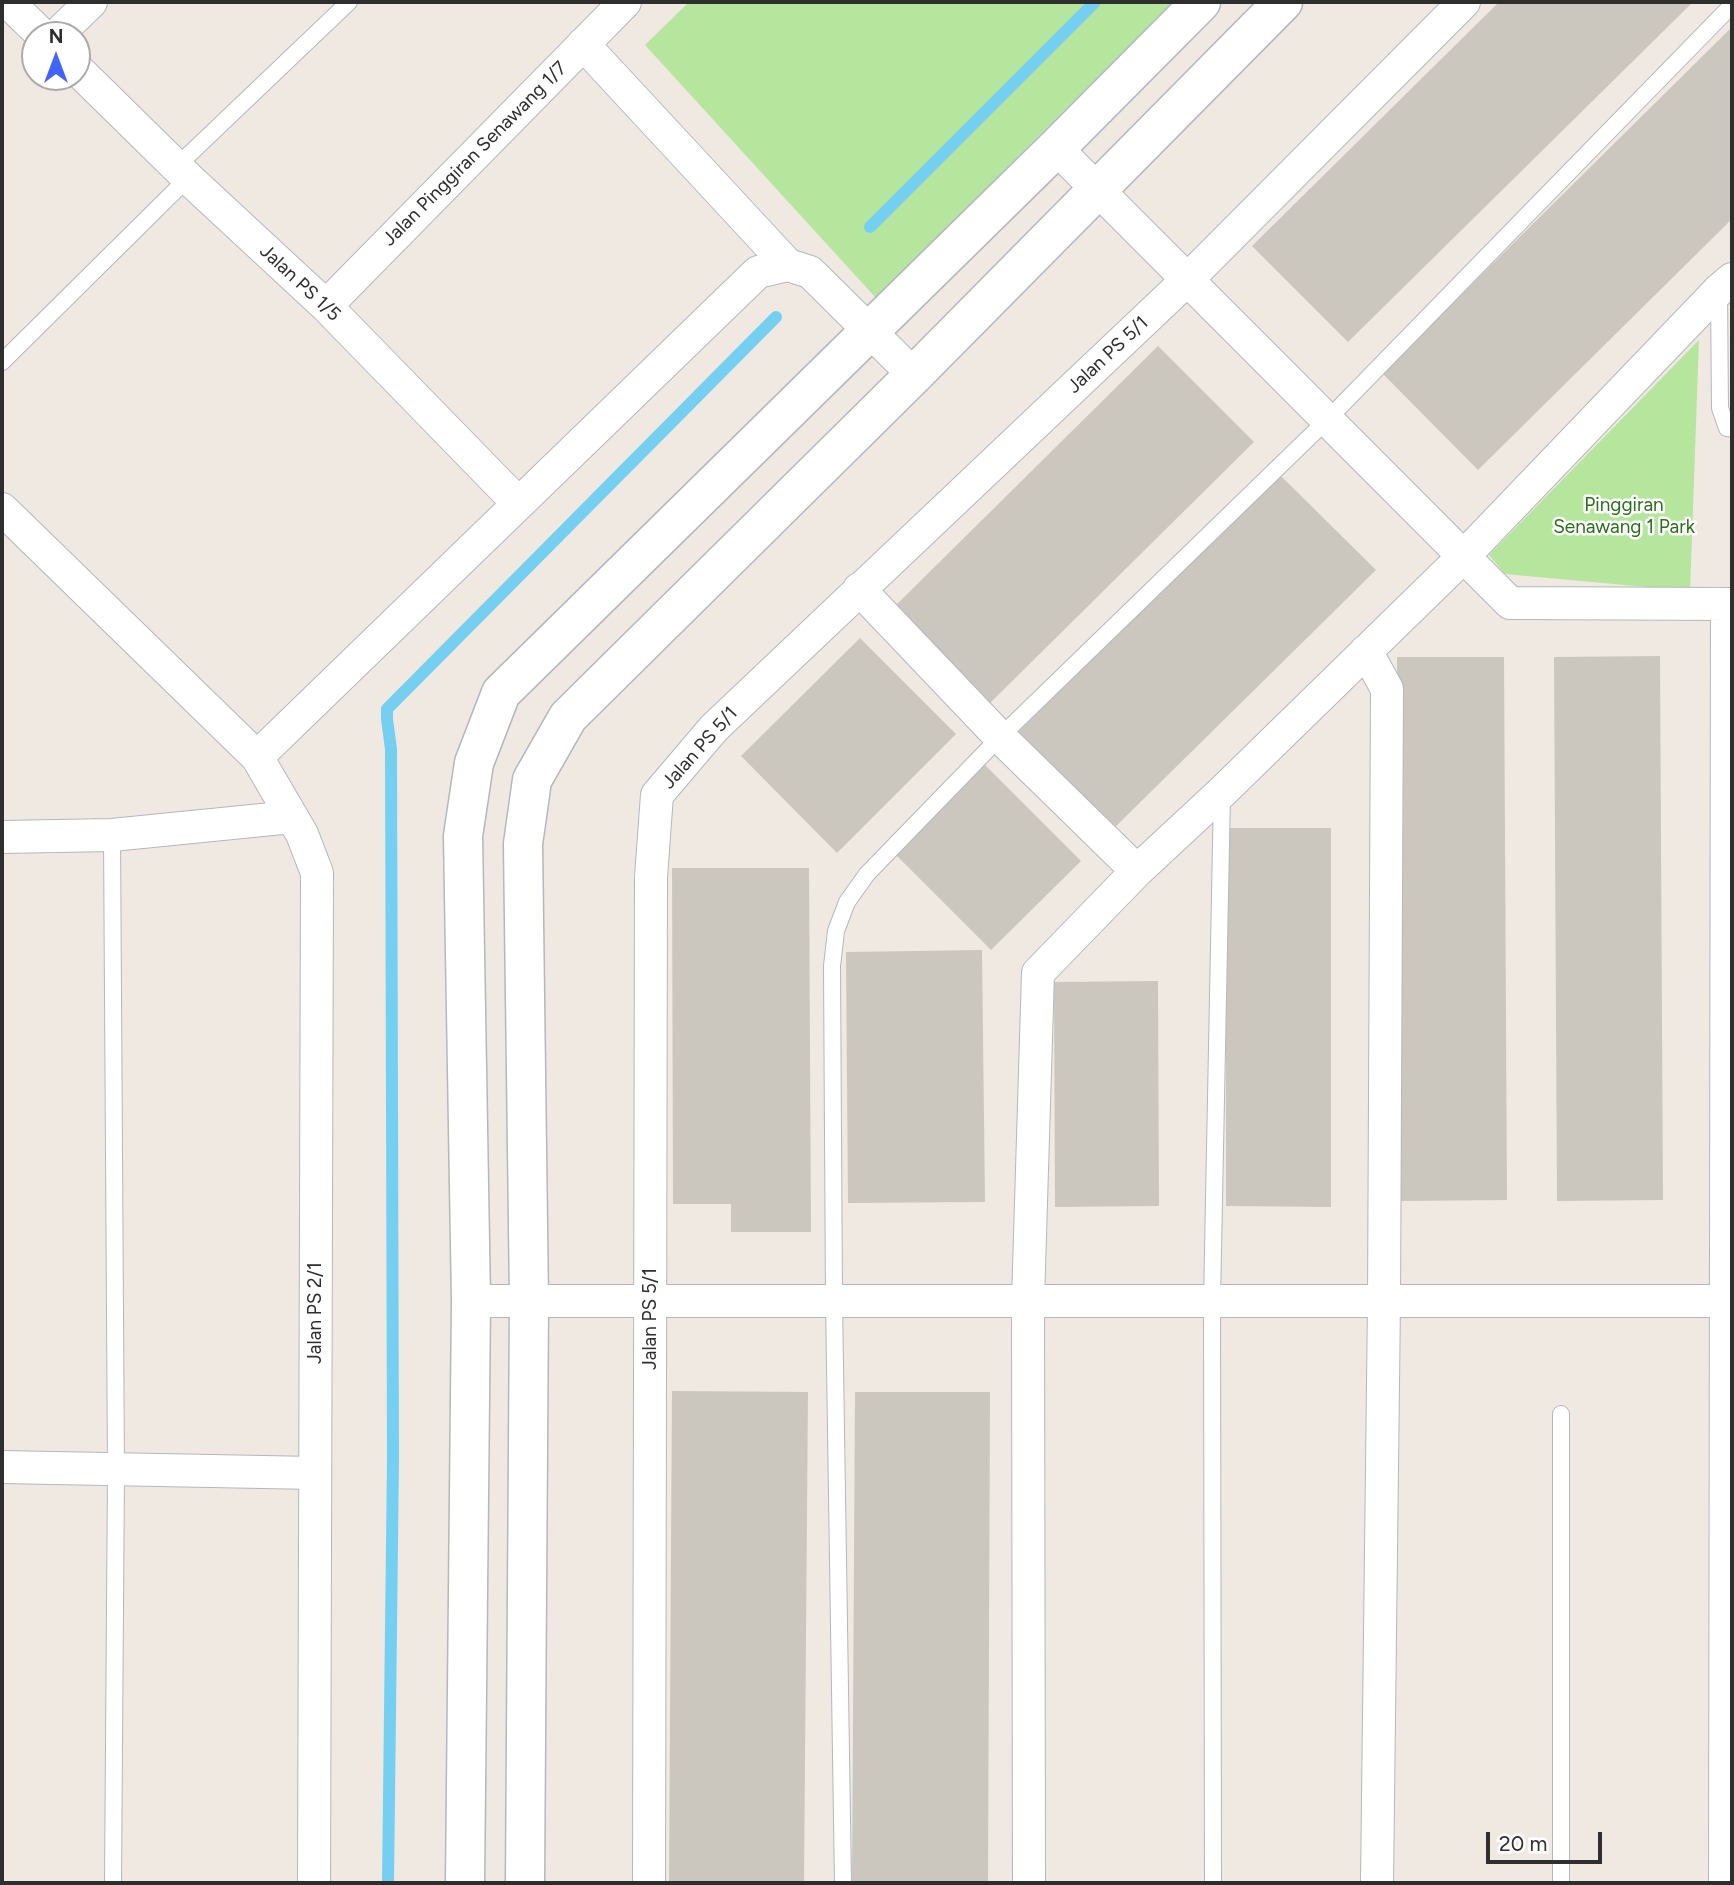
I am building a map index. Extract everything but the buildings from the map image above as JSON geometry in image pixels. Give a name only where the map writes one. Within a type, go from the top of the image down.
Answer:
[{"type":"street","points":[[8,2],[28,21]]},
{"type":"street","points":[[71,21],[91,2]]},
{"type":"street","name":"Jalan Pinggiran Senawang 1/7","points":[[326,306],[625,2]]},
{"type":"street","points":[[466,1883],[471,1301],[463,836],[474,763],[501,693],[1056,148],[1200,2]]},
{"type":"street","points":[[525,1883],[528,1301],[523,844],[532,780],[568,717],[914,374],[1283,2]]},
{"type":"street","name":"Jalan PS 5/1","points":[[649,1883],[650,877],[657,795],[714,727],[1187,280],[1464,2]]},
{"type":"street","points":[[583,44],[788,265],[810,272],[914,374]]},
{"type":"street","name":"Jalan PS 1/5","points":[[91,83],[182,173],[326,306],[518,503]]},
{"type":"street","points":[[1056,148],[1510,603],[1730,604],[1725,1883]]},
{"type":"street","points":[[257,757],[758,272],[788,265]]},
{"type":"street","points":[[1029,1883],[1028,1301],[1038,973],[1137,871],[1222,792],[1462,557],[1726,285]]},
{"type":"street","name":"Jalan PS 2/1","points":[[2,509],[257,757],[302,834],[317,873],[314,1883]]},
{"type":"street","points":[[859,589],[1000,737],[1137,871]]},
{"type":"street","points":[[1366,651],[1387,689],[1384,1301],[1377,1883]]},
{"type":"street","points":[[2,837],[112,835],[292,817]]},
{"type":"street","points":[[471,1301],[1729,1301]]},
{"type":"street","points":[[2,1467],[315,1473]]},
{"type":"lane","points":[[2,362],[349,2]]},
{"type":"lane","points":[[843,1883],[832,965],[836,931],[847,902],[867,874],[1000,737],[1327,420],[1732,5]]},
{"type":"lane","points":[[1726,285],[1720,408],[1727,428],[1732,429]]},
{"type":"lane","points":[[1213,1883],[1212,1301],[1222,792]]},
{"type":"lane","points":[[112,835],[116,1470],[113,1883]]},
{"type":"lane","points":[[1560,1883],[1562,1414]]},
{"type":"green space","points":[[689,2],[1173,2],[876,298],[645,45]]},
{"type":"green space","name":"Pinggiran Senawang 1 Park","points":[[1699,340],[1690,591],[1505,574],[1489,555]]},
{"type":"waterway","points":[[870,227],[1095,2]]},
{"type":"waterway","points":[[388,1883],[393,1458],[391,749],[387,709],[776,317]]}]
